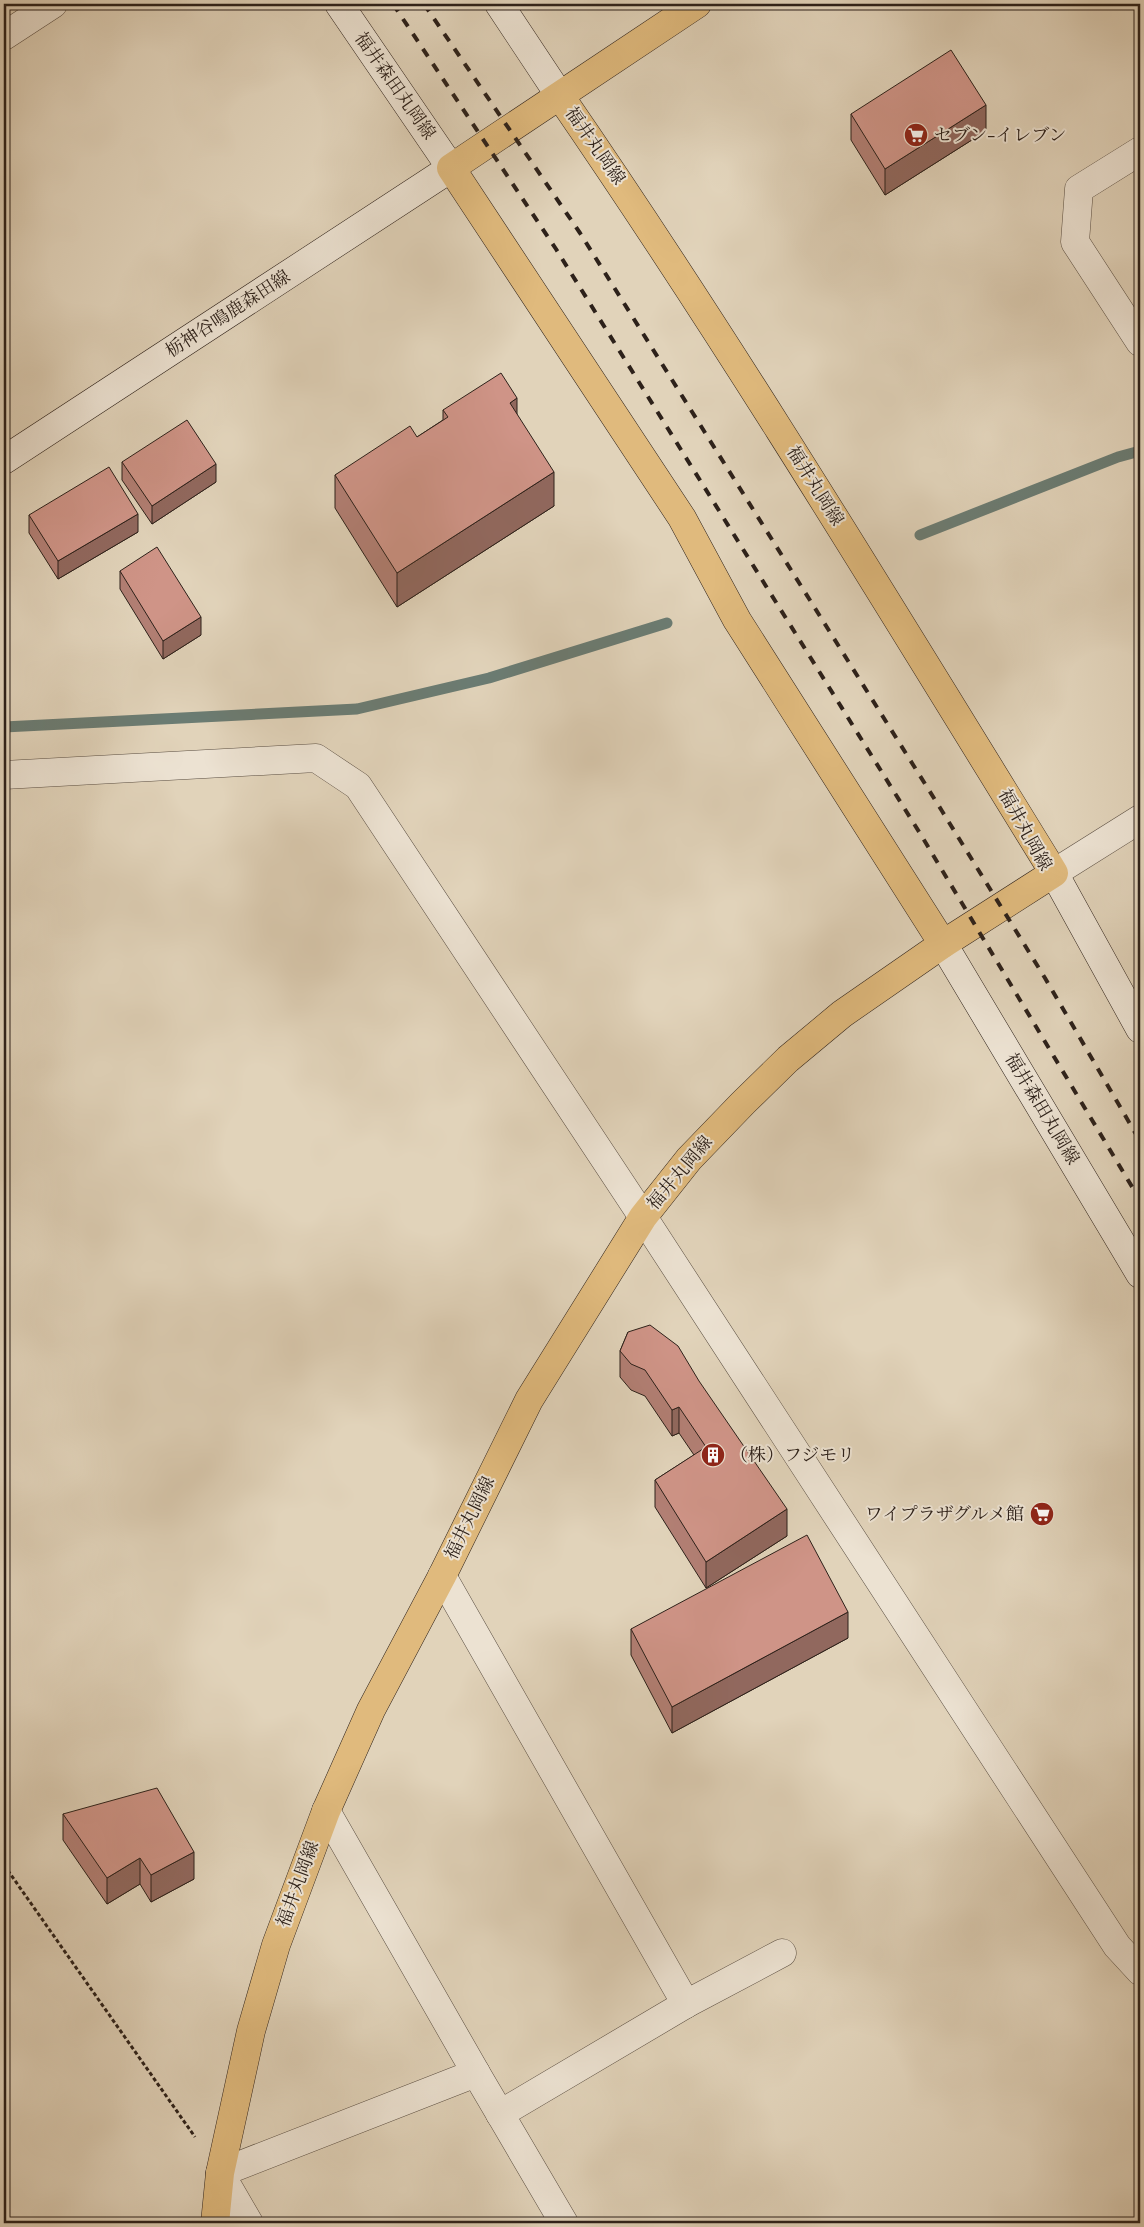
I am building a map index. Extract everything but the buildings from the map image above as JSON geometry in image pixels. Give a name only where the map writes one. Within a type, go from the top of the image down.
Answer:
[{"type":"main road","points":[[560,96],[697,4]]},
{"type":"main road","name":"福井丸岡線","points":[[215,2223],[220,2173],[251,2031],[276,1945],[326,1811],[371,1710],[442,1576],[528,1400],[643,1217],[689,1158],[743,1102],[788,1059],[842,1014],[943,944],[1054,873],[844,531],[646,220],[560,96],[451,168]]},
{"type":"main road","points":[[451,168],[682,518],[738,620],[943,944]]},
{"type":"street","points":[[4,36],[53,4]]},
{"type":"street","name":"福井森田丸岡線","points":[[338,4],[451,168]]},
{"type":"street","points":[[499,4],[560,96]]},
{"type":"street","points":[[1140,151],[1079,189],[1075,242],[1140,342]]},
{"type":"street","name":"栃神谷鳴鹿森田線","points":[[4,460],[451,168]]},
{"type":"street","points":[[4,775],[316,758],[358,786],[643,1217],[1117,1946],[1140,1971]]},
{"type":"street","points":[[1140,819],[1054,873],[1140,1028]]},
{"type":"street","name":"福井森田丸岡線","points":[[943,944],[1140,1274]]},
{"type":"street","points":[[442,1576],[686,2004]]},
{"type":"street","points":[[326,1811],[560,2222]]},
{"type":"street","points":[[500,2114],[686,2004],[782,1953]]},
{"type":"street","points":[[249,2223],[220,2173],[476,2073]]},
{"type":"path","points":[[4,1866],[220,2173]]},
{"type":"waterway","points":[[920,535],[1118,457],[1140,451]]},
{"type":"waterway","points":[[4,727],[357,709],[489,678],[667,623]]},
{"type":"railway","points":[[393,4],[556,249],[921,835],[1140,1200]]},
{"type":"railway","points":[[424,4],[580,233],[1045,978],[1140,1141]]},
{"type":"place","name":"セブン-イレブン","points":[[916,135]]},
{"type":"place","name":"（株）フジモリ","points":[[713,1455]]},
{"type":"place","name":"ワイプラザグルメ館","points":[[1042,1514]]}]
